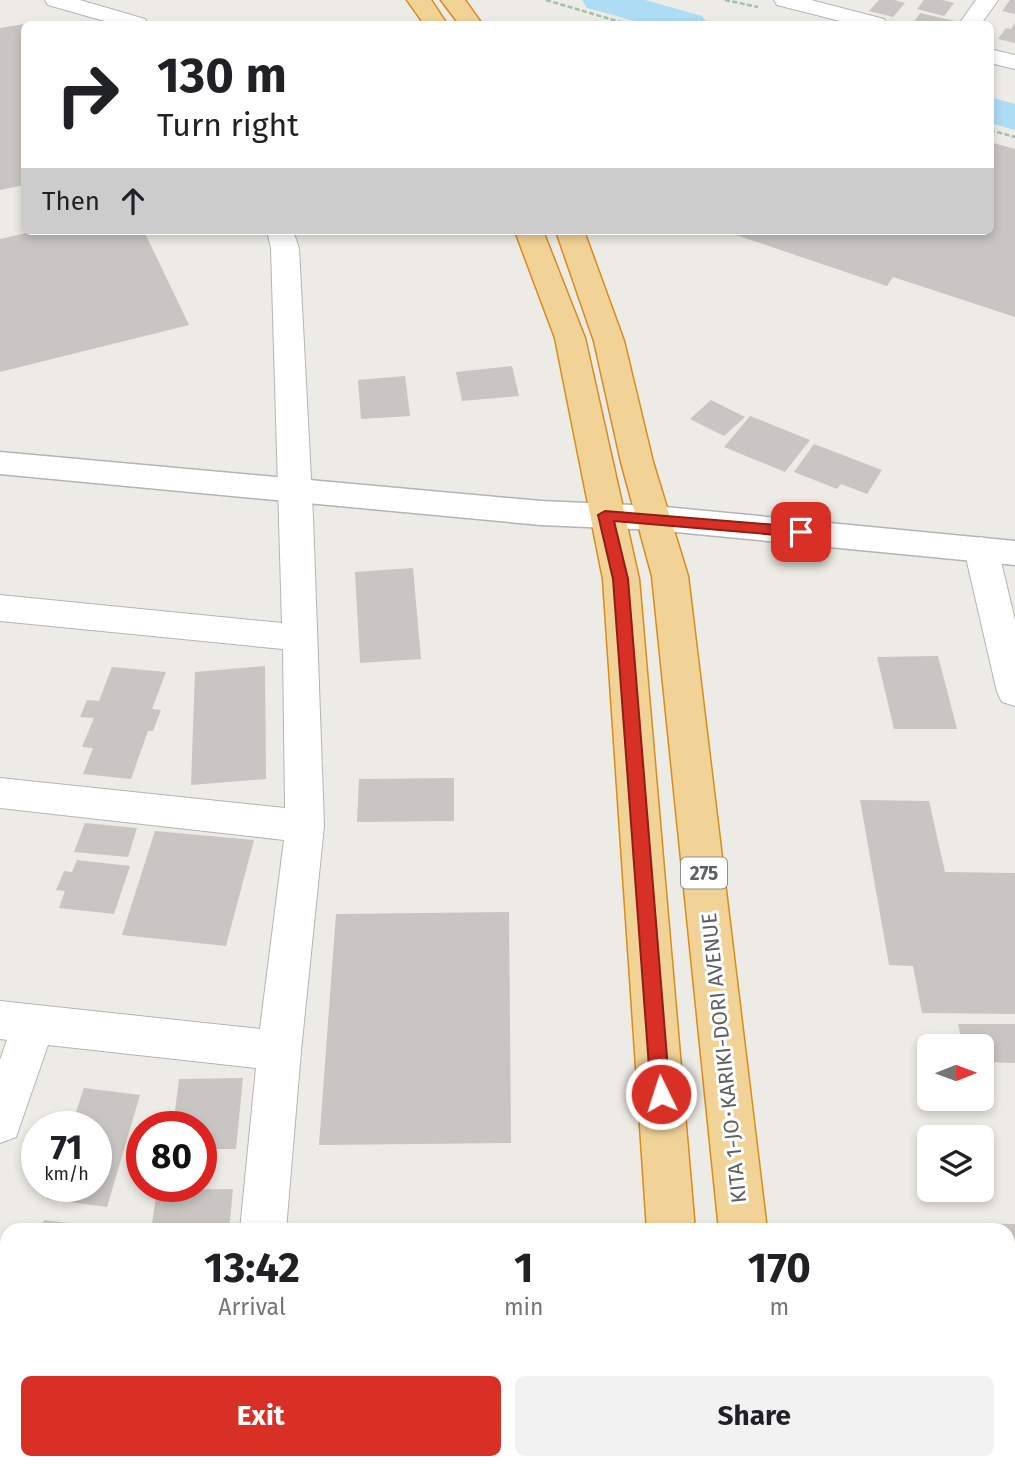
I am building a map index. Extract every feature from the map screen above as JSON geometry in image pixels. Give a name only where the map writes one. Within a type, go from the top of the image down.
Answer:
[{"type":"highway","points":[[419,0],[433,21]]},
{"type":"highway","points":[[453,0],[468,21]]},
{"type":"highway","points":[[531,235],[570,338],[605,515],[621,579],[670,1223]]},
{"type":"highway","name":"KITA 1-JO･KARIKI-DORI AVENUE","points":[[571,235],[609,341],[637,462],[670,576],[742,1223]]},
{"type":"street","points":[[56,0],[127,21]]},
{"type":"street","points":[[785,0],[839,6],[870,21]]},
{"type":"street","points":[[972,21],[987,0]]},
{"type":"street","points":[[994,57],[1015,62]]},
{"type":"street","points":[[264,1223],[279,1051],[305,826],[296,489],[285,248],[281,235]]},
{"type":"street","points":[[0,463],[541,513],[655,518],[1015,553]]},
{"type":"street","points":[[981,549],[1015,692]]},
{"type":"street","points":[[0,608],[299,638]]},
{"type":"street","points":[[0,793],[305,826]]},
{"type":"street","points":[[0,1122],[17,1022],[279,1051]]},
{"type":"path","points":[[545,0],[617,21]]},
{"type":"path","points":[[994,131],[1015,137]]},
{"type":"building","points":[[879,0],[905,3],[893,17],[869,11]]},
{"type":"building","points":[[924,0],[954,3],[944,16],[917,9]]},
{"type":"building","points":[[1010,0],[1015,0],[1015,14],[1002,11]]},
{"type":"building","points":[[920,13],[955,21],[915,21]]},
{"type":"building","points":[[1015,23],[1015,43],[998,39],[1006,28],[1011,29]]},
{"type":"building","points":[[21,24],[21,186],[0,190],[0,28]]},
{"type":"building","points":[[994,143],[1015,149],[1015,317],[893,277],[887,286],[736,235],[994,235]]},
{"type":"building","points":[[21,234],[146,235],[189,325],[0,372],[0,239]]},
{"type":"building","points":[[512,366],[519,396],[462,401],[456,372]]},
{"type":"building","points":[[405,376],[410,416],[361,419],[358,380]]},
{"type":"building","points":[[711,400],[745,417],[724,436],[690,419]]},
{"type":"building","points":[[750,416],[810,440],[785,472],[724,447]]},
{"type":"building","points":[[814,444],[882,470],[867,494],[841,484],[837,489],[794,472]]},
{"type":"building","points":[[413,568],[421,659],[360,663],[355,572]]},
{"type":"building","points":[[938,656],[957,729],[894,729],[877,657]]},
{"type":"building","points":[[265,666],[266,779],[191,785],[195,672]]},
{"type":"building","points":[[112,667],[166,672],[152,709],[161,710],[153,731],[148,731],[131,779],[83,774],[93,748],[82,747],[94,718],[80,717],[87,700],[99,701]]},
{"type":"building","points":[[454,778],[454,821],[357,822],[359,779]]},
{"type":"building","points":[[860,800],[929,801],[945,872],[1015,873],[1015,1014],[922,1013],[913,966],[889,965]]},
{"type":"building","points":[[85,823],[137,828],[128,857],[74,852]]},
{"type":"building","points":[[155,831],[254,840],[226,946],[122,935]]},
{"type":"building","points":[[77,860],[130,866],[114,914],[59,908],[65,891],[56,890],[64,871],[72,872]]},
{"type":"building","points":[[509,912],[511,1143],[319,1145],[336,914]]},
{"type":"building","points":[[958,1024],[1015,1024],[1015,1063],[994,1062],[994,1034],[960,1034]]},
{"type":"building","points":[[243,1078],[236,1149],[217,1149],[217,1111],[175,1111],[179,1079]]},
{"type":"building","points":[[84,1088],[140,1095],[135,1111],[126,1111],[126,1143],[112,1190],[112,1111],[76,1111]]},
{"type":"building","points":[[217,1189],[233,1189],[230,1223],[152,1223],[155,1202],[217,1202]]},
{"type":"building","points":[[70,1202],[108,1202],[107,1207]]},
{"type":"building","points":[[44,1220],[68,1223],[43,1223]]},
{"type":"waterway","points":[[601,0],[677,21]]},
{"type":"waterway","points":[[994,111],[1015,117]]},
{"type":"route","points":[[661,1094],[621,579],[605,515],[801,532]]}]
